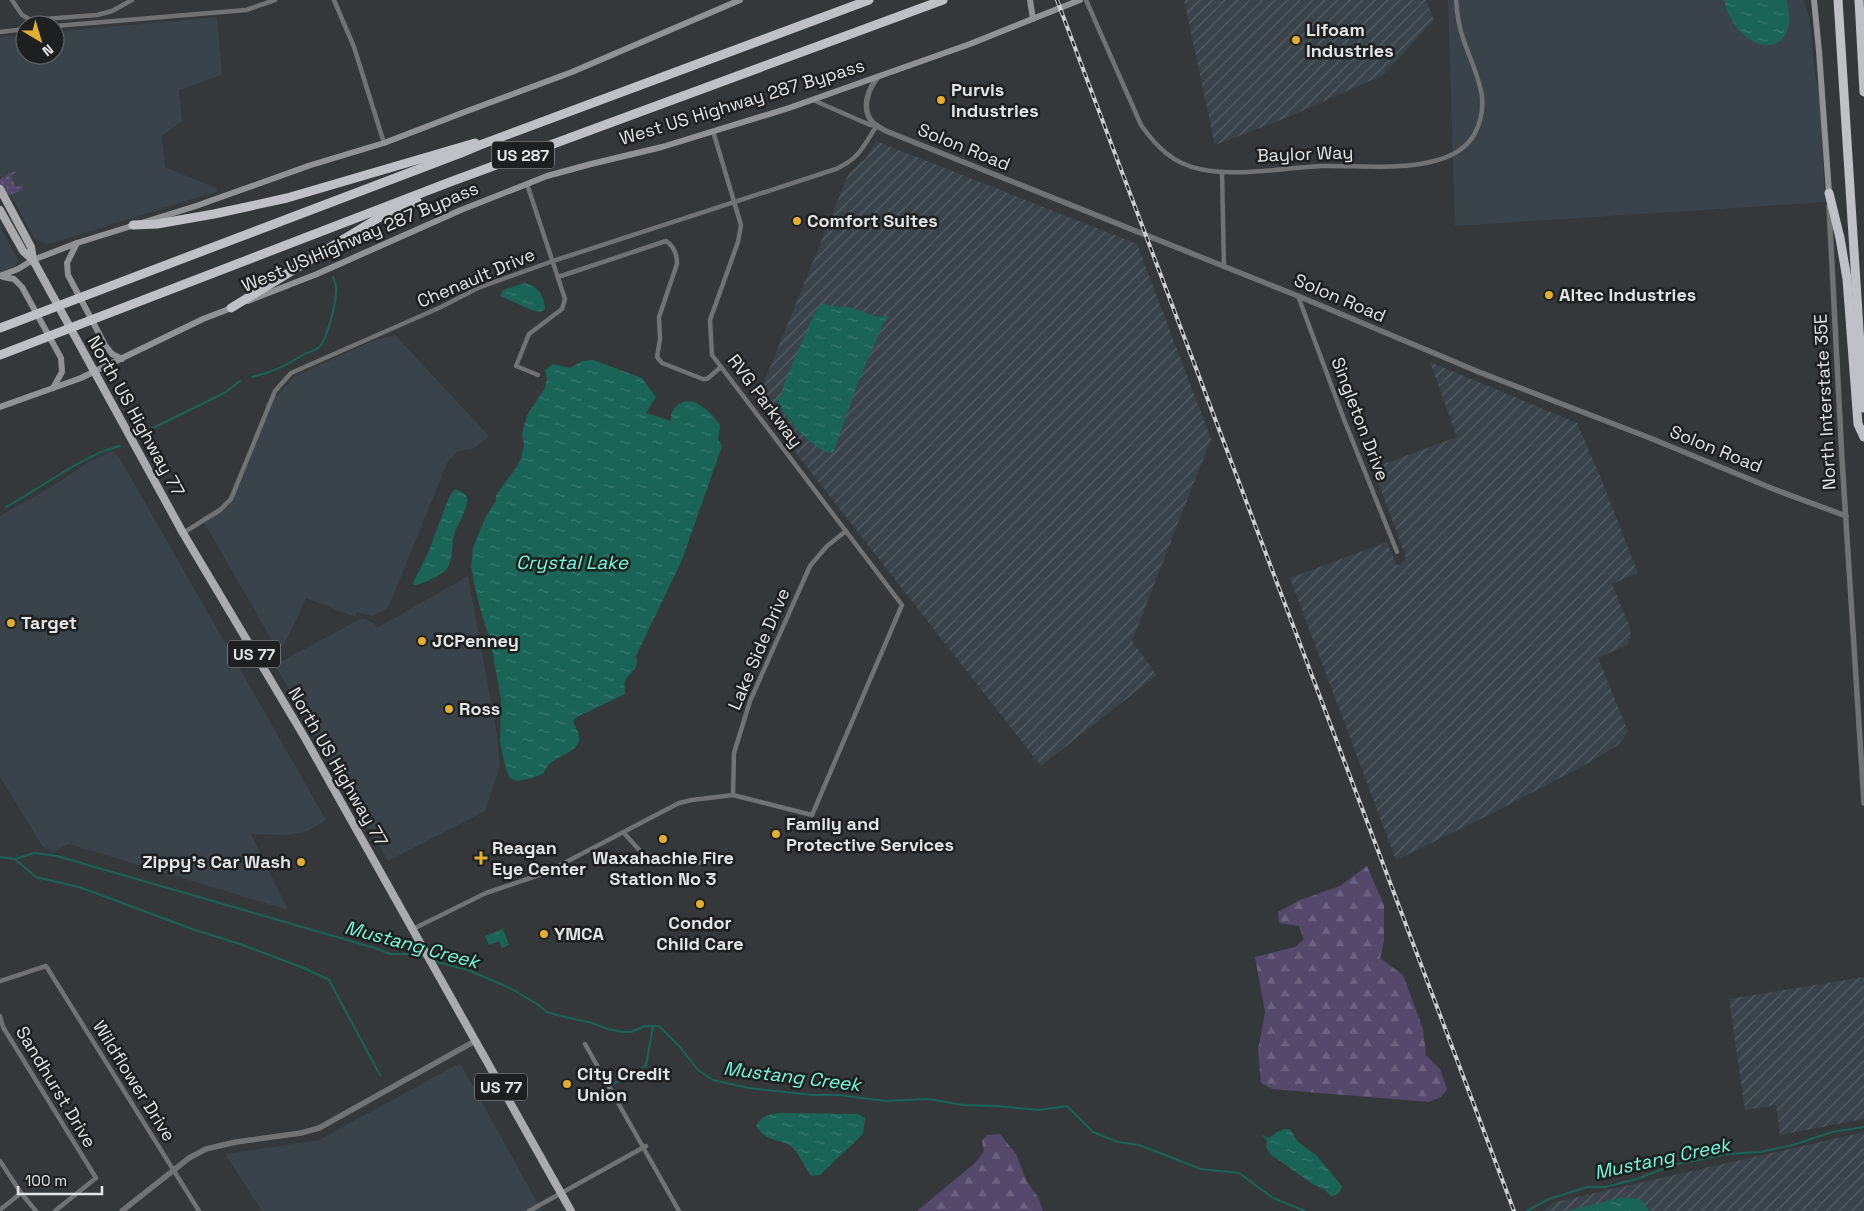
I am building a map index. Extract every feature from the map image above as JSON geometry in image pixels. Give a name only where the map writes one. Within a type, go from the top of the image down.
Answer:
[{"type":"highway","name":"US 287","points":[[0,328],[480,144],[869,0]]},
{"type":"highway","name":"US 287","points":[[0,355],[461,178],[943,0]]},
{"type":"highway","points":[[1838,0],[1864,408]]},
{"type":"highway","points":[[1859,0],[1864,92]]},
{"type":"highway","points":[[133,225],[157,224],[234,210],[296,195],[470,144],[480,144]]},
{"type":"highway","points":[[231,308],[380,217],[442,190],[456,183],[461,178]]},
{"type":"highway","points":[[1829,193],[1844,263],[1849,303],[1858,424],[1864,437]]},
{"type":"main road","points":[[0,277],[33,260],[77,243],[196,206],[311,165],[384,142],[572,72],[740,0]]},
{"type":"main road","points":[[1030,0],[1034,19]]},
{"type":"main road","name":"West US Highway 287 Bypass","points":[[0,407],[94,371],[204,319],[317,274],[461,210],[527,184],[574,168],[662,147],[812,100],[970,44],[1080,0]]},
{"type":"main road","name":"North Interstate 35E","points":[[1814,0],[1829,193]]},
{"type":"main road","name":"North US Highway 77","points":[[0,189],[31,247],[33,260]]},
{"type":"main road","name":"North US Highway 77","points":[[0,210],[23,251],[33,260],[183,532],[305,738],[571,1211]]},
{"type":"main road","points":[[77,243],[67,262],[68,275],[105,345],[112,354],[122,359]]},
{"type":"main road","points":[[0,277],[14,279],[22,287],[62,358],[62,372],[53,388]]},
{"type":"street","points":[[12,0],[22,15],[31,20],[97,15],[112,11],[132,0]]},
{"type":"street","points":[[65,25],[246,10],[275,0]]},
{"type":"street","points":[[334,0],[354,47],[384,142]]},
{"type":"street","name":"Baylor Way","points":[[1086,0],[1141,125],[1152,140],[1166,154],[1182,164],[1199,169],[1222,172],[1350,165],[1404,167],[1436,161],[1457,152],[1473,136],[1482,117],[1483,102],[1481,86],[1463,39],[1456,0]]},
{"type":"street","points":[[0,32],[15,30]]},
{"type":"street","points":[[877,126],[870,119],[867,99],[872,84],[879,75]]},
{"type":"street","points":[[812,100],[870,125],[877,126]]},
{"type":"street","name":"Chenault Drive","points":[[183,532],[220,510],[231,499],[275,390],[291,374],[433,311],[478,288],[552,261],[836,169],[850,162],[859,154],[877,126]]},
{"type":"street","name":"Solon Road","points":[[877,126],[921,146],[1298,296],[1479,372],[1846,516]]},
{"type":"street","name":"RVG Parkway","points":[[713,131],[741,225],[738,242],[710,320],[712,354],[902,605],[812,815],[733,795]]},
{"type":"street","points":[[1222,172],[1224,267]]},
{"type":"street","points":[[527,184],[565,299],[562,309],[529,334],[516,366],[538,375]]},
{"type":"street","name":"North Interstate 35E","points":[[1829,193],[1846,516],[1864,803]]},
{"type":"street","points":[[558,277],[666,242],[670,244],[677,257],[677,264],[659,317],[660,339],[657,357],[662,363],[703,379],[707,379],[721,367]]},
{"type":"street","name":"Singleton Drive","points":[[1298,296],[1397,552]]},
{"type":"street","name":"Lake Side Drive","points":[[733,795],[734,753],[750,701],[810,566],[827,546],[846,531]]},
{"type":"street","points":[[415,933],[486,893],[544,873],[679,803],[733,795]]},
{"type":"street","points":[[624,833],[641,852],[652,857],[707,863]]},
{"type":"street","name":"Wildflower Drive","points":[[0,981],[46,966],[199,1211]]},
{"type":"street","name":"Sandhurst Drive","points":[[0,1016],[3,1027],[96,1178],[56,1211]]},
{"type":"street","points":[[122,1211],[198,1152],[213,1146],[301,1133],[319,1128],[475,1041]]},
{"type":"street","points":[[585,1044],[679,1211]]},
{"type":"street","points":[[529,1211],[644,1146]]},
{"type":"street","points":[[0,1161],[21,1193],[36,1211]]},
{"type":"street","points":[[0,1210],[21,1193]]},
{"type":"shaded area","points":[[1184,0],[1426,0],[1434,20],[1383,75],[1288,117],[1215,145]]},
{"type":"shaded area","points":[[1448,0],[1804,0],[1809,16],[1815,74],[1820,95],[1825,202],[1455,226]]},
{"type":"shaded area","points":[[217,17],[222,75],[179,90],[182,121],[162,136],[165,167],[216,188],[218,191],[56,242],[46,244],[35,239],[0,176],[0,37],[15,36],[15,65],[65,65],[65,31]]},
{"type":"shaded area","points":[[876,141],[1137,244],[1211,439],[1132,641],[1157,675],[1041,766],[756,402],[849,173],[866,158]]},
{"type":"shaded area","points":[[0,226],[18,260],[15,266],[0,273]]},
{"type":"shaded area","points":[[395,335],[489,436],[475,448],[457,452],[448,461],[388,608],[373,616],[357,612],[355,617],[306,598],[285,643],[277,649],[201,517],[216,509],[228,498],[266,408],[265,404],[279,394],[295,376],[375,340]]},
{"type":"shaded area","points":[[1430,362],[1577,423],[1638,573],[1612,584],[1629,625],[1631,636],[1627,645],[1598,658],[1628,731],[1618,745],[1590,762],[1493,813],[1396,860],[1290,578],[1387,542],[1397,565],[1401,564],[1406,558],[1373,468],[1457,437]]},
{"type":"shaded area","points":[[112,451],[119,457],[326,820],[308,831],[288,835],[251,834],[288,910],[69,844],[54,852],[43,847],[0,777],[0,516],[56,484],[88,462]]},
{"type":"shaded area","points":[[468,576],[497,735],[500,766],[485,811],[388,861],[275,665],[362,618],[374,623],[377,628]]},
{"type":"shaded area","points":[[1864,977],[1864,1119],[1780,1135],[1776,1105],[1745,1110],[1729,999]]},
{"type":"shaded area","points":[[460,1063],[542,1211],[262,1211],[225,1154],[319,1140]]},
{"type":"shaded area","points":[[1864,1132],[1864,1211],[1543,1211],[1555,1202]]},
{"type":"green space","points":[[15,171],[16,173],[10,176],[16,187],[21,185],[23,189],[9,196],[5,194],[0,185],[0,179]]},
{"type":"green space","points":[[1367,866],[1384,905],[1384,941],[1380,958],[1403,975],[1423,1029],[1426,1055],[1440,1069],[1447,1089],[1441,1097],[1429,1102],[1272,1089],[1261,1083],[1258,1050],[1265,1012],[1255,957],[1295,947],[1304,939],[1299,926],[1279,923],[1278,912],[1300,900],[1340,886]]},
{"type":"green space","points":[[1000,1134],[1016,1154],[1027,1182],[1038,1197],[1043,1211],[917,1211],[975,1163],[984,1151],[982,1141],[987,1135]]},
{"type":"water","points":[[1724,0],[1786,0],[1789,20],[1786,34],[1778,43],[1767,45],[1754,42],[1742,33],[1731,19]]},
{"type":"water","points":[[524,283],[533,286],[542,295],[545,309],[541,312],[534,311],[500,296],[503,290]]},
{"type":"water","points":[[822,303],[832,306],[849,307],[877,317],[890,317],[884,322],[859,380],[833,453],[826,452],[809,441],[785,414],[777,399],[782,394],[784,383],[814,314]]},
{"type":"water","name":"Crystal Lake","points":[[593,360],[642,378],[656,397],[646,413],[671,421],[672,412],[680,403],[689,401],[702,406],[720,426],[718,439],[722,446],[682,560],[636,656],[635,668],[625,681],[625,694],[577,717],[573,721],[578,732],[579,740],[577,745],[552,762],[544,773],[533,778],[518,781],[510,778],[506,770],[500,742],[501,699],[491,644],[478,601],[471,567],[473,548],[486,516],[496,501],[496,495],[521,458],[524,445],[522,434],[527,415],[545,388],[547,379],[545,370],[553,364],[570,368],[582,361]]},
{"type":"water","points":[[455,489],[465,495],[467,501],[455,532],[449,566],[436,577],[414,585],[413,583],[428,553],[449,497]]},
{"type":"water","points":[[503,929],[509,945],[502,948],[499,941],[489,945],[485,936]]},
{"type":"water","points":[[780,1113],[858,1114],[865,1118],[863,1134],[820,1175],[811,1176],[793,1148],[765,1136],[756,1125],[766,1116]]},
{"type":"water","points":[[1285,1129],[1290,1129],[1297,1141],[1317,1156],[1342,1186],[1340,1192],[1332,1197],[1325,1190],[1314,1185],[1270,1154],[1266,1147],[1267,1141],[1262,1135],[1269,1138]]},
{"type":"water","points":[[1623,1197],[1642,1200],[1649,1211],[1567,1211]]},
{"type":"waterway","points":[[252,377],[278,369],[319,347],[325,337],[333,310],[336,294],[333,277]]},
{"type":"waterway","points":[[145,432],[226,392],[240,381]]},
{"type":"waterway","points":[[6,507],[77,464],[106,450],[120,446]]},
{"type":"waterway","name":"Mustang Creek","points":[[0,857],[15,859],[34,853],[57,856],[375,948],[390,954],[411,954],[426,958]]},
{"type":"waterway","points":[[16,860],[36,877],[79,887],[195,930],[240,944],[304,968],[329,980],[380,1075]]},
{"type":"waterway","name":"Mustang Creek","points":[[433,961],[468,970],[510,988],[547,1012],[557,1015],[623,1032],[631,1032],[645,1026],[659,1026],[680,1047],[698,1070],[713,1080],[749,1088],[812,1095],[839,1095],[885,1101],[928,1099],[963,1105],[1038,1110],[1067,1106],[1093,1132],[1118,1142],[1139,1145],[1201,1169],[1239,1173],[1273,1198],[1305,1211]]},
{"type":"waterway","points":[[613,1084],[639,1071],[646,1065],[653,1027]]},
{"type":"waterway","name":"Mustang Creek","points":[[1527,1211],[1549,1199],[1587,1187],[1605,1187],[1637,1179],[1673,1165],[1727,1154],[1760,1152],[1793,1145],[1832,1132],[1864,1127]]},
{"type":"railway","points":[[1057,0],[1514,1211]]},
{"type":"place","name":"Lifoam Industries","points":[[1296,40]]},
{"type":"place","name":"Purvis Industries","points":[[941,100]]},
{"type":"place","name":"Comfort Suites","points":[[797,221]]},
{"type":"place","name":"Altec Industries","points":[[1549,295]]},
{"type":"place","name":"Target","points":[[11,623]]},
{"type":"place","name":"JCPenney","points":[[422,641]]},
{"type":"place","name":"Ross","points":[[449,709]]},
{"type":"place","name":"Family and Protective Services","points":[[776,834]]},
{"type":"place","name":"Waxahachie Fire Station No 3","points":[[663,839]]},
{"type":"place","name":"Reagan Eye Center","points":[[481,858]]},
{"type":"place","name":"Zippy's Car Wash","points":[[301,862]]},
{"type":"place","name":"Condor Child Care","points":[[700,904]]},
{"type":"place","name":"YMCA","points":[[544,934]]},
{"type":"place","name":"City Credit Union","points":[[567,1084]]}]
